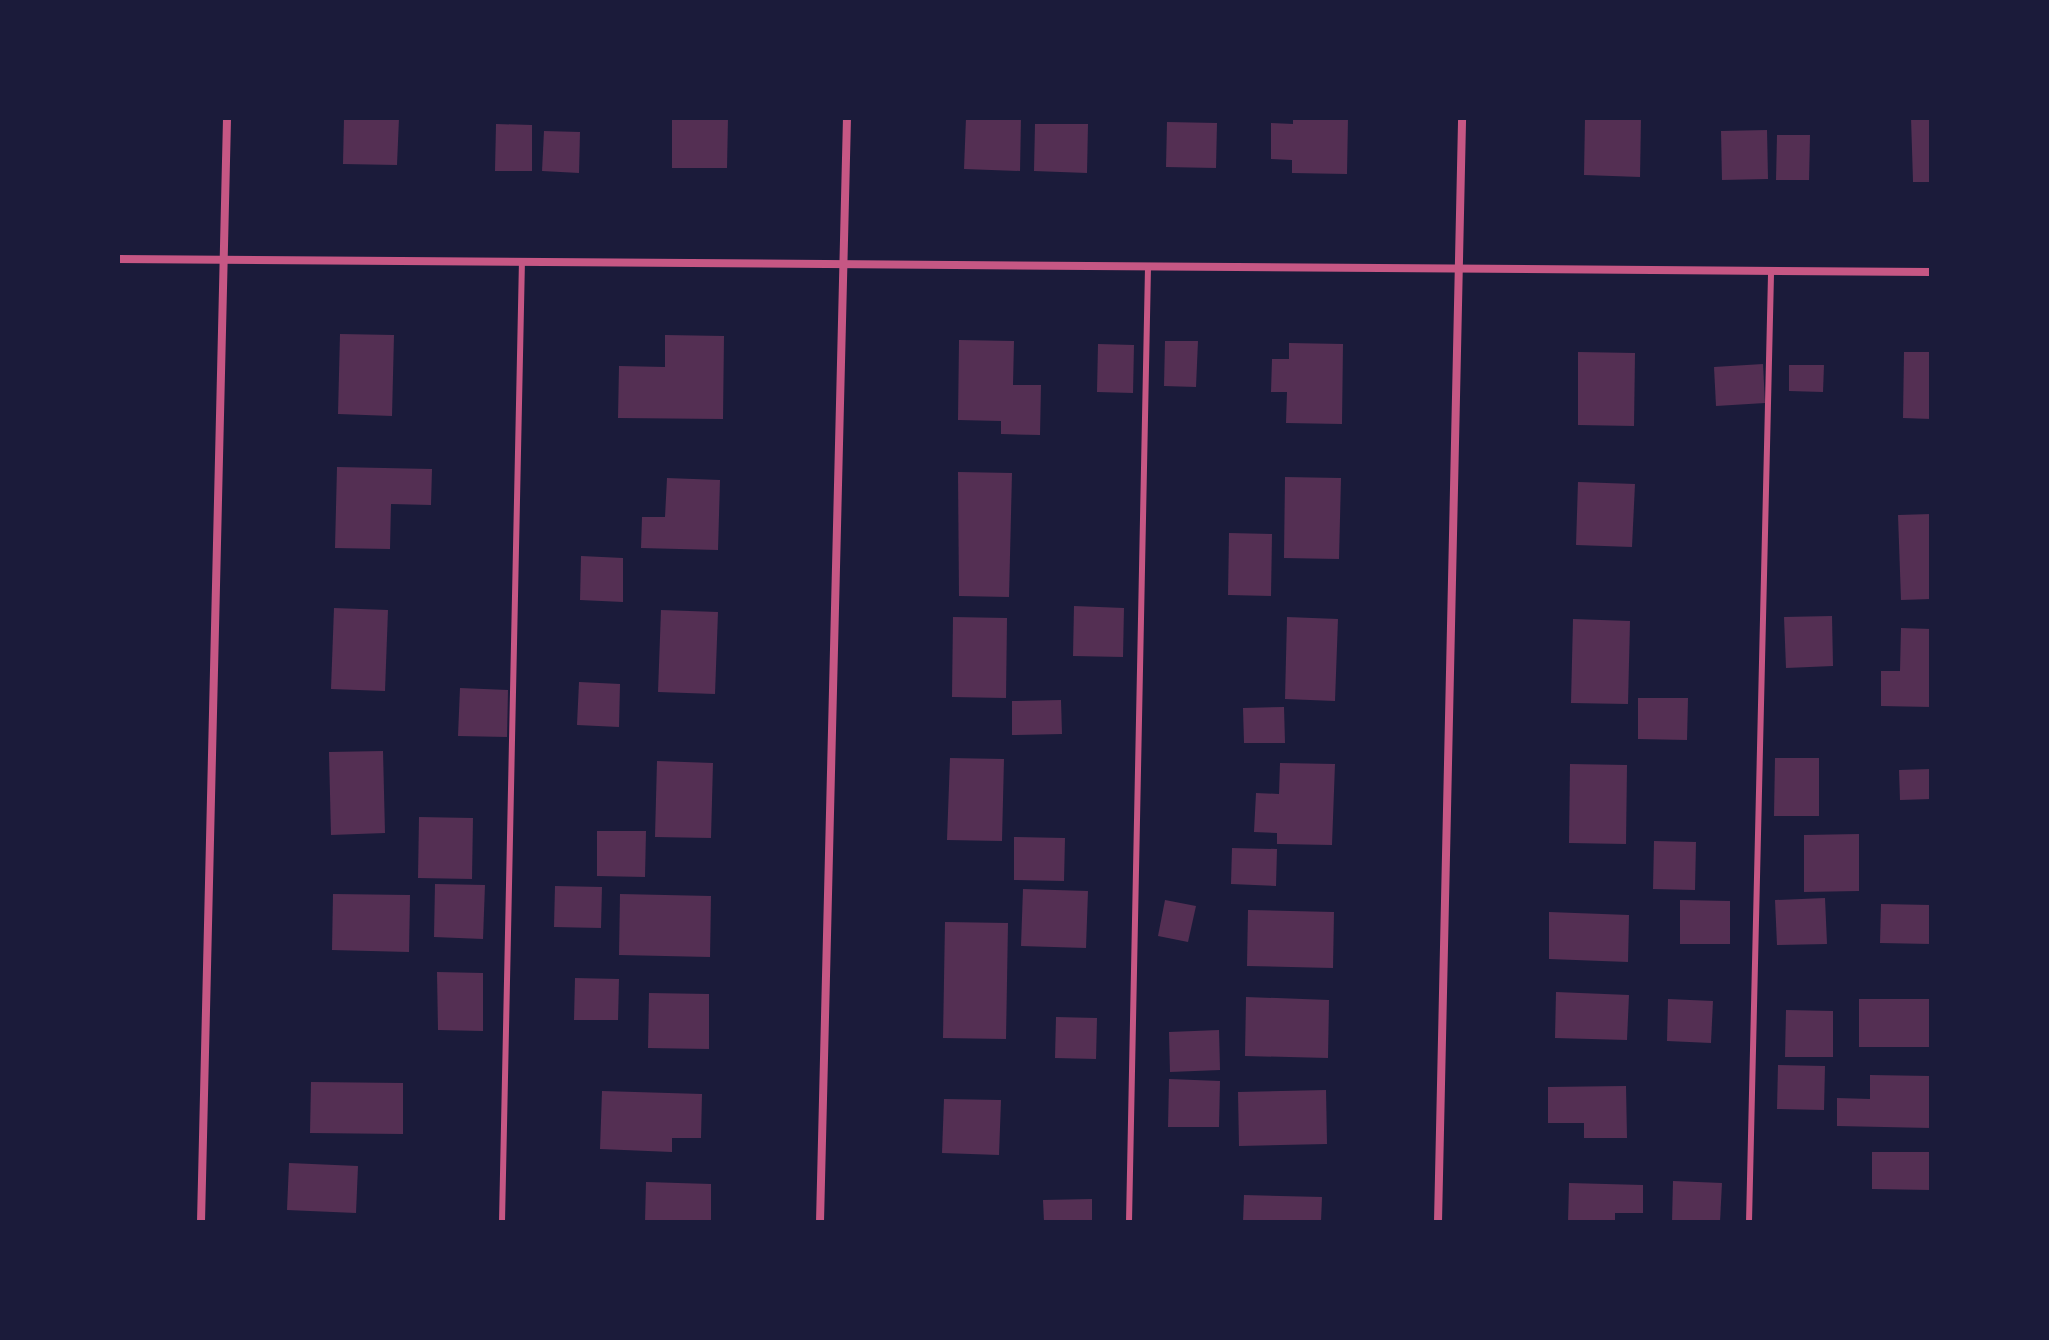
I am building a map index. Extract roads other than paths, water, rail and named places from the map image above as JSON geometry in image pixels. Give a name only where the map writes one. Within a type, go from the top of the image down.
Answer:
[{"type":"street","points":[[201,1222],[227,118]]},
{"type":"street","points":[[820,1222],[847,118]]},
{"type":"street","points":[[1438,1222],[1462,118]]},
{"type":"street","points":[[118,259],[1931,272]]},
{"type":"lane","points":[[502,1222],[522,263]]},
{"type":"lane","points":[[1129,1222],[1148,264]]},
{"type":"lane","points":[[1749,1222],[1771,271]]}]
